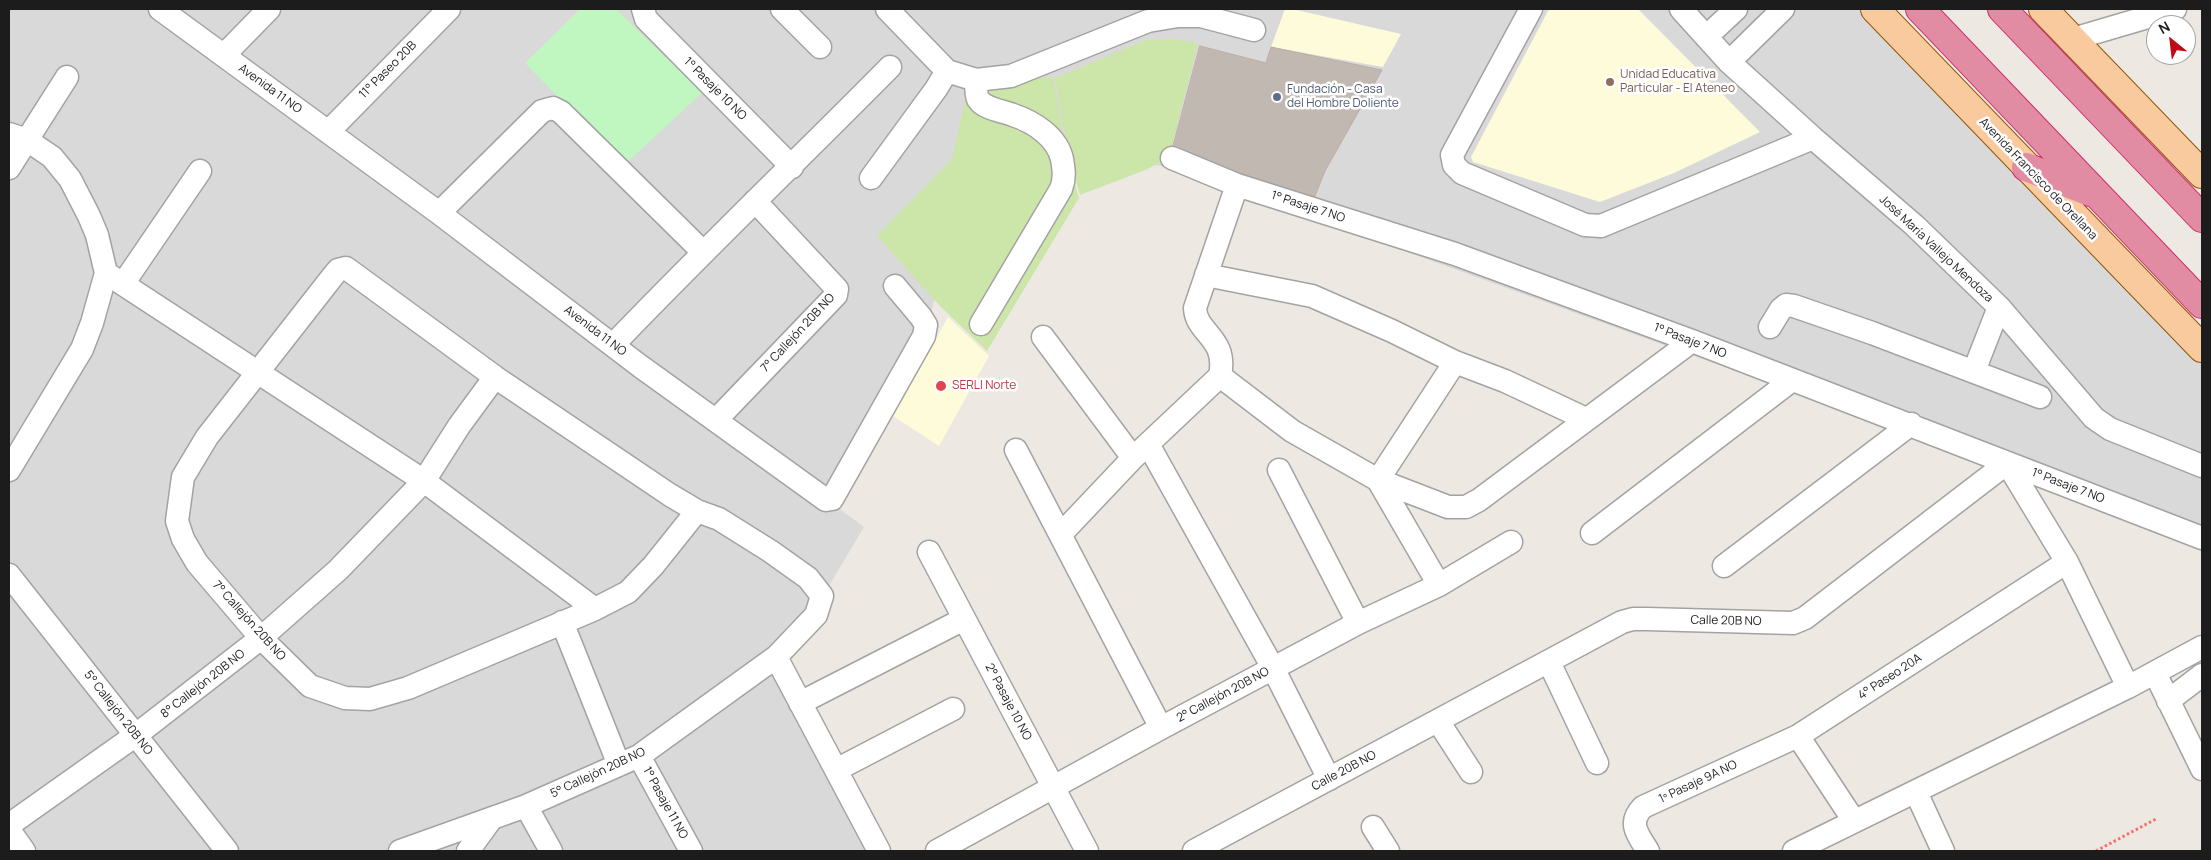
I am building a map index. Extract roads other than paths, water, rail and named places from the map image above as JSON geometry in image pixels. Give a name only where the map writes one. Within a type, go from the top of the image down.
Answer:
[{"type":"highway","points":[[1920,9],[2202,304]]},
{"type":"highway","points":[[2002,9],[2202,218]]},
{"type":"highway","points":[[2026,167],[2099,196]]},
{"type":"main road","name":"Avenida Francisco de Orellana","points":[[1875,9],[2202,348]]},
{"type":"main road","points":[[2043,9],[2202,174]]},
{"type":"street","name":"Avenida 11 NO","points":[[160,9],[439,214],[613,345],[826,500],[832,499],[924,336],[926,325],[895,286]]},
{"type":"street","points":[[224,55],[269,9]]},
{"type":"street","name":"11° Paseo 20B","points":[[328,132],[449,9]]},
{"type":"street","name":"1° Pasaje 10 NO","points":[[643,9],[646,19],[792,167]]},
{"type":"street","points":[[782,9],[820,47]]},
{"type":"street","points":[[888,9],[947,71],[976,80],[1011,76],[1148,21],[1202,12],[1254,30]]},
{"type":"street","points":[[1531,9],[1452,155],[1454,165],[1462,173],[1585,225],[1601,226],[1812,138]]},
{"type":"street","name":"José María Vallejo Mendoza","points":[[1680,9],[1730,62],[1812,138],[1914,226],[1998,307],[2094,418],[2110,429],[2202,466]]},
{"type":"street","points":[[1706,37],[1736,9]]},
{"type":"street","points":[[1730,62],[1783,9]]},
{"type":"street","points":[[2072,40],[2175,9]]},
{"type":"street","points":[[613,345],[702,252],[792,167],[890,67]]},
{"type":"street","points":[[871,178],[947,71]]},
{"type":"street","points":[[9,168],[18,137],[68,77]]},
{"type":"street","points":[[976,80],[978,99],[982,104],[1016,116],[1051,137],[1057,146],[1064,172],[1061,189],[981,324]]},
{"type":"street","points":[[439,214],[542,111],[553,108],[561,112],[702,252]]},
{"type":"street","points":[[18,137],[52,157],[70,179],[94,228],[114,279],[424,481],[595,609]]},
{"type":"street","name":"1° Pasaje 7 NO","points":[[1172,158],[1237,185],[1455,254],[1692,341],[2202,538]]},
{"type":"street","points":[[9,470],[82,349],[92,323],[114,279],[200,171]]},
{"type":"street","points":[[1061,534],[1140,451],[1220,376],[1223,361],[1218,346],[1195,315],[1195,308],[1237,185]]},
{"type":"street","name":"7° Callejón 20B NO","points":[[716,420],[836,295],[837,289],[755,201]]},
{"type":"street","name":"7° Callejón 20B NO","points":[[495,377],[406,314],[346,268],[338,270],[207,437],[183,476],[177,521],[183,540],[197,562],[261,638],[310,686],[345,698],[370,699],[408,688],[595,609],[628,592],[653,566],[697,511]]},
{"type":"street","points":[[1206,275],[1312,296],[1392,331],[1455,362],[1505,381],[1586,419]]},
{"type":"street","points":[[1770,327],[1781,309],[1786,305],[1794,306],[2040,396]]},
{"type":"street","points":[[1974,371],[1998,307]]},
{"type":"street","points":[[1043,337],[1140,451],[1273,668],[1329,779]]},
{"type":"street","points":[[1220,376],[1292,430],[1378,480],[1448,507],[1466,506],[1479,500],[1692,341]]},
{"type":"street","points":[[1378,480],[1455,362]]},
{"type":"street","points":[[495,377],[670,495],[697,511]]},
{"type":"street","name":"8° Callejón 20B NO","points":[[9,825],[136,735],[261,638],[338,570],[424,481],[459,426],[495,377]]},
{"type":"street","points":[[1592,533],[1792,380]]},
{"type":"street","points":[[1724,566],[1910,424]]},
{"type":"street","points":[[1016,450],[1161,728]]},
{"type":"street","points":[[2007,462],[2067,562],[2128,687]]},
{"type":"street","name":"Calle 20B NO","points":[[1194,851],[1228,843],[1329,779],[1622,622],[1633,619],[1793,623],[1806,618],[2007,462]]},
{"type":"street","points":[[1279,470],[1358,623]]},
{"type":"street","points":[[1378,480],[1439,585]]},
{"type":"street","name":"5° Callejón 20B NO","points":[[400,851],[526,806],[639,756],[776,657],[816,615],[822,596],[808,578],[770,551],[719,519],[697,511]]},
{"type":"street","name":"2° Callejón 20B NO","points":[[937,851],[1273,668],[1358,623],[1439,585],[1511,542]]},
{"type":"street","name":"2° Pasaje 10 NO","points":[[929,552],[1087,851]]},
{"type":"street","name":"4° Paseo 20A","points":[[1798,736],[2067,562]]},
{"type":"street","name":"5° Callejón 20B NO","points":[[9,575],[227,851]]},
{"type":"street","points":[[800,703],[964,618]]},
{"type":"street","points":[[562,622],[619,765]]},
{"type":"street","points":[[1794,851],[2128,687],[2202,647]]},
{"type":"street","points":[[776,657],[879,851]]},
{"type":"street","points":[[1549,662],[1598,763]]},
{"type":"street","points":[[2155,673],[2202,769]]},
{"type":"street","points":[[2168,701],[2202,675]]},
{"type":"street","points":[[836,770],[952,709]]},
{"type":"street","points":[[1438,721],[1471,772]]},
{"type":"street","points":[[1798,736],[1854,821]]},
{"type":"street","name":"1º Pasaje 9A NO","points":[[1648,851],[1638,834],[1634,822],[1636,815],[1643,807],[1798,736]]},
{"type":"street","name":"1° Pasaje 11 NO","points":[[639,756],[691,851]]},
{"type":"street","points":[[1916,792],[1943,851]]},
{"type":"street","points":[[526,806],[551,851]]},
{"type":"street","points":[[468,851],[492,818]]},
{"type":"street","points":[[1373,827],[1388,851]]},
{"type":"street","points":[[9,830],[24,851]]},
{"type":"place","name":"Unidad Educativa Particular - El Ateneo","points":[[1610,82]]},
{"type":"place","name":"Fundación - Casa del Hombre Doliente","points":[[1277,97]]},
{"type":"place","name":"SERLI Norte","points":[[941,386]]}]
